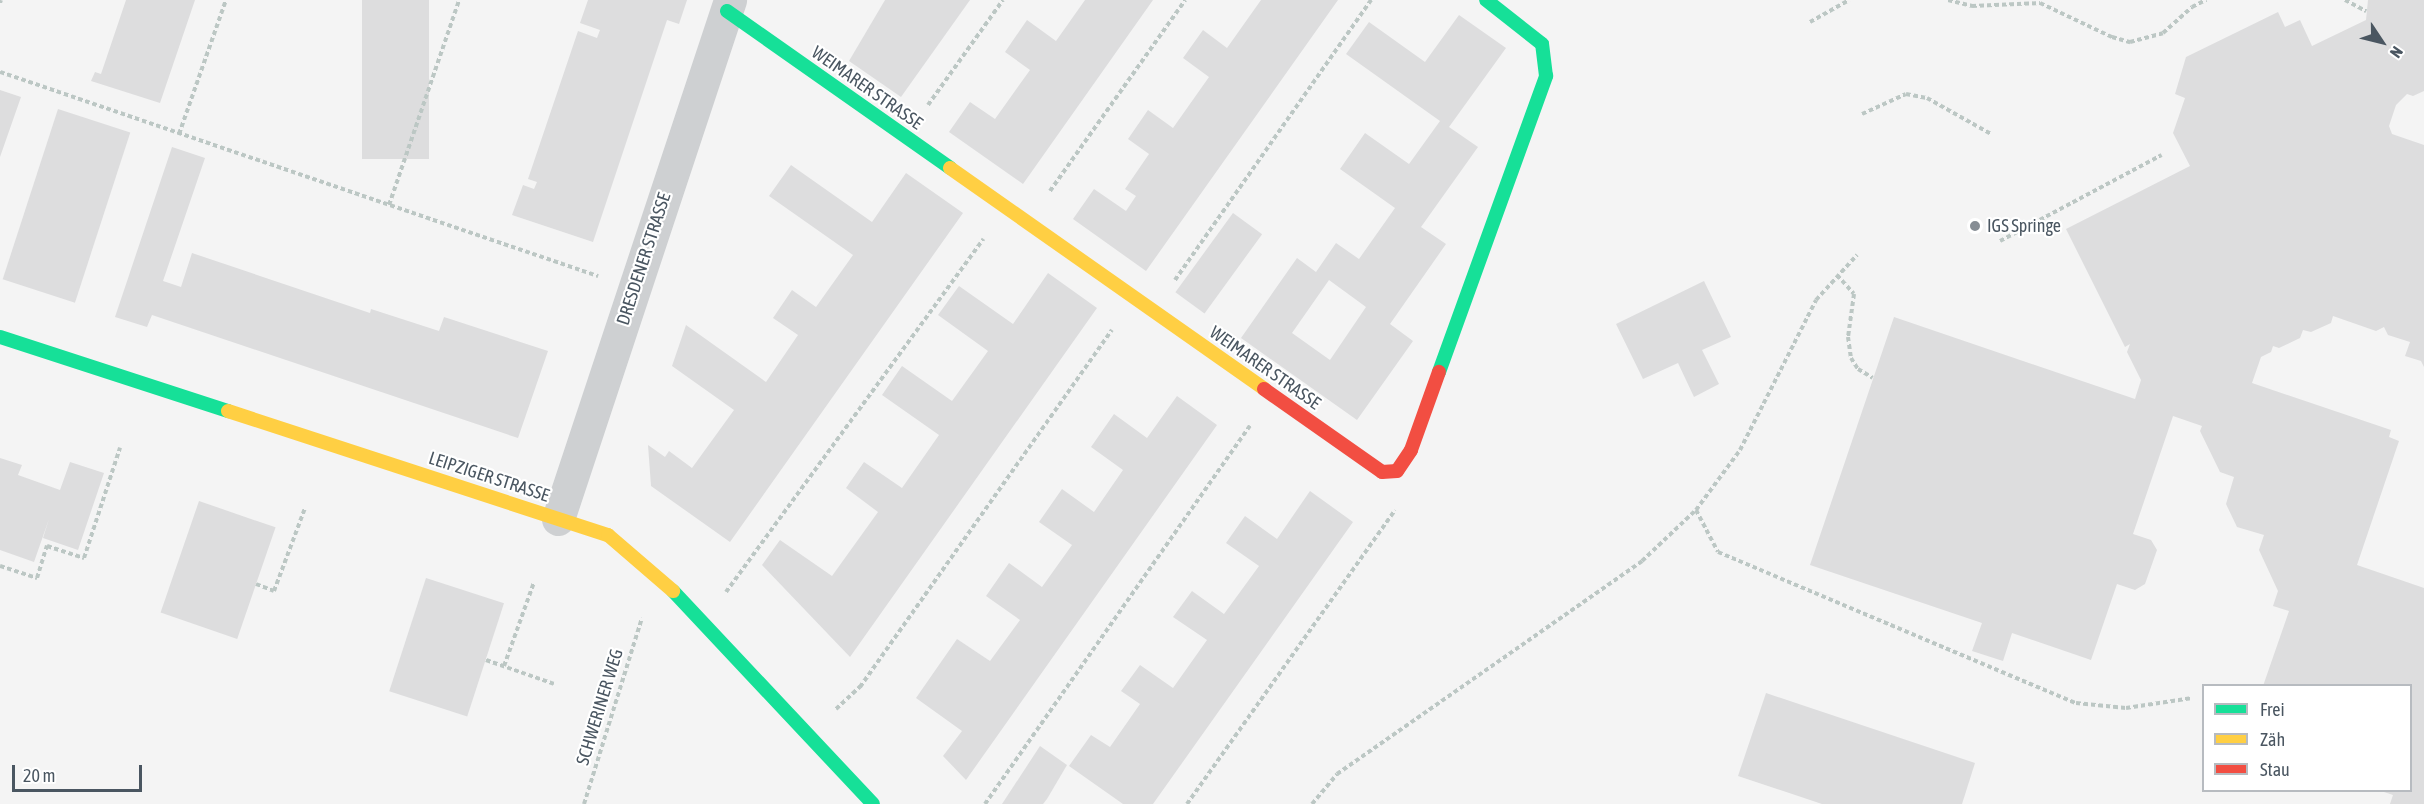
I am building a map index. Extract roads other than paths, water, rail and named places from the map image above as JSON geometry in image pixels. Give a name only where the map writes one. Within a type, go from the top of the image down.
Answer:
[{"type":"street","name":"WEIMARER STRASSE","points":[[728,5],[1382,472],[1397,471],[1411,450],[1546,76],[1542,45],[1528,31],[1486,0]]},
{"type":"street","name":"DRESDENER STRASSE","points":[[558,519],[728,5]]},
{"type":"street","name":"LEIPZIGER STRASSE","points":[[0,337],[608,535],[656,573],[873,804]]},
{"type":"place","name":"IGS Springe","points":[[1975,226]]}]
